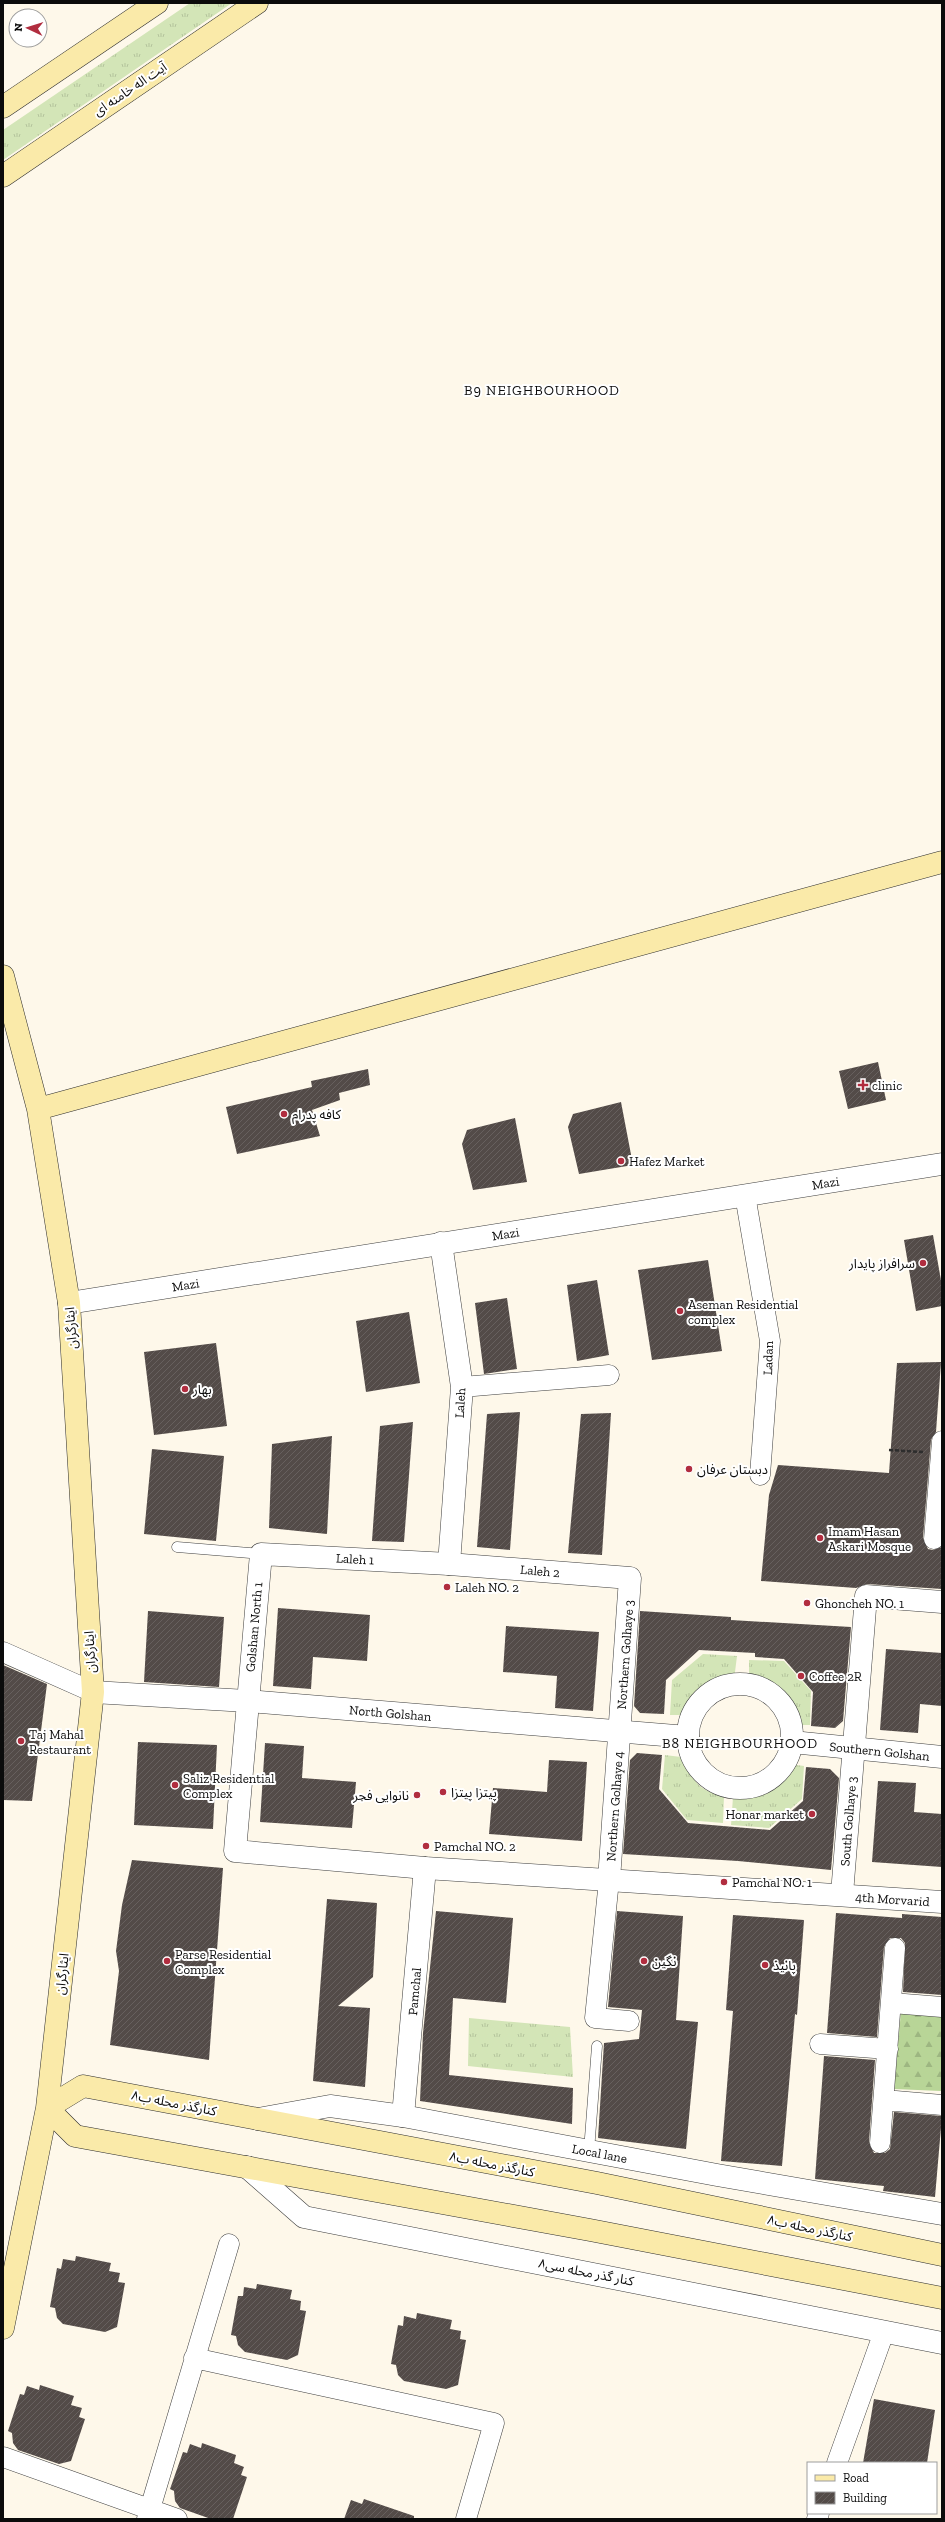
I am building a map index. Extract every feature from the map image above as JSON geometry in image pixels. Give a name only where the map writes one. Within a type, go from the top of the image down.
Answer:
[{"type":"main road","points":[[3,107],[157,3]]},
{"type":"main road","name":"آیت اله خامنه ای","points":[[3,176],[258,3]]},
{"type":"main road","points":[[38,1109],[942,862]]},
{"type":"main road","name":"ایثارگران","points":[[3,976],[38,1109],[69,1303],[93,1692],[47,2108],[3,2328]]},
{"type":"main road","name":"کنارگذر محله ب۸","points":[[47,2108],[83,2086],[597,2183],[942,2255]]},
{"type":"main road","points":[[47,2108],[75,2136],[942,2298]]},
{"type":"street","name":"Mazi","points":[[69,1303],[942,1164]]},
{"type":"street","name":"Ladan","points":[[745,1195],[770,1341],[760,1475]]},
{"type":"street","name":"Laleh","points":[[441,1243],[462,1387],[449,1564]]},
{"type":"street","points":[[462,1387],[609,1375]]},
{"type":"street","points":[[934,1539],[940,1496],[942,1447]]},
{"type":"street","name":"Laleh 1","points":[[261,1554],[449,1564]]},
{"type":"street","name":"Golshan North 1","points":[[235,1851],[261,1554]]},
{"type":"street","name":"Laleh 2","points":[[449,1564],[630,1578]]},
{"type":"street","name":"Northern Golhaye 3","points":[[620,1731],[630,1578]]},
{"type":"street","name":"South Golhaye 3","points":[[842,1894],[866,1596],[942,1602]]},
{"type":"street","points":[[3,1652],[93,1692]]},
{"type":"street","points":[[745,1683],[762,1688],[776,1697],[787,1711],[792,1728],[792,1742],[786,1761],[776,1775],[761,1784],[744,1788],[727,1787],[711,1780],[699,1768],[691,1753],[688,1737],[690,1719],[699,1703],[712,1692],[728,1685],[745,1683]]},
{"type":"street","name":"North Golshan","points":[[93,1692],[247,1701],[688,1737]]},
{"type":"street","name":"Northern Golhaye 4","points":[[609,1880],[620,1731]]},
{"type":"street","name":"Southern Golshan","points":[[792,1742],[942,1757]]},
{"type":"street","name":"4th Morvarid","points":[[235,1851],[425,1868],[842,1894],[942,1902]]},
{"type":"street","name":"Pamchal","points":[[403,2116],[425,1868]]},
{"type":"street","points":[[609,1880],[596,2018],[629,2021]]},
{"type":"street","points":[[880,2143],[896,1948]]},
{"type":"street","points":[[892,2003],[942,2007]]},
{"type":"street","points":[[820,2044],[888,2049]]},
{"type":"street","points":[[884,2100],[942,2105]]},
{"type":"street","name":"Local lane","points":[[258,2119],[330,2106],[403,2116],[717,2176],[942,2214]]},
{"type":"street","name":"کنار گذر محله سی۸","points":[[246,2167],[304,2216],[942,2343]]},
{"type":"street","points":[[148,2514],[229,2244]]},
{"type":"street","points":[[837,2462],[884,2332]]},
{"type":"street","points":[[194,2358],[494,2424],[466,2519]]},
{"type":"street","points":[[3,2457],[148,2514],[177,2519]]},
{"type":"lane","points":[[177,1547],[261,1554]]},
{"type":"lane","points":[[589,2151],[597,2046]]},
{"type":"path","points":[[889,1450],[942,1447]]},
{"type":"green space","points":[[190,3],[232,3],[3,160],[3,130]]},
{"type":"green space","points":[[703,1654],[737,1656],[734,1680],[718,1684],[706,1691],[687,1715],[670,1715],[672,1680]]},
{"type":"green space","points":[[749,1660],[784,1661],[811,1691],[810,1725],[795,1725],[788,1710],[778,1698],[765,1688],[749,1682]]},
{"type":"green space","points":[[665,1755],[689,1758],[694,1780],[703,1788],[724,1796],[723,1823],[687,1820],[662,1789]]},
{"type":"green space","points":[[789,1764],[804,1766],[802,1799],[769,1828],[731,1825],[733,1797],[753,1797],[767,1792],[778,1781]]},
{"type":"green space","points":[[901,2011],[942,2014],[941,2091],[894,2089]]},
{"type":"green space","points":[[469,2018],[570,2027],[573,2077],[468,2066]]},
{"type":"building","name":"clinic","points":[[878,1062],[886,1100],[848,1109],[839,1071]]},
{"type":"building","points":[[368,1069],[370,1085],[339,1093],[340,1100],[312,1110],[320,1136],[237,1154],[226,1107],[312,1087],[311,1081]]},
{"type":"building","points":[[621,1102],[633,1165],[579,1174],[568,1127],[573,1114]]},
{"type":"building","points":[[515,1118],[527,1182],[473,1190],[462,1144],[467,1130]]},
{"type":"building","name":"سرافراز پایدار","points":[[933,1235],[942,1286],[942,1306],[916,1311],[904,1240]]},
{"type":"building","name":"Aseman Residential complex","points":[[708,1260],[722,1351],[652,1360],[638,1270]]},
{"type":"building","points":[[597,1280],[609,1355],[577,1361],[567,1285]]},
{"type":"building","points":[[507,1298],[517,1369],[484,1374],[475,1303]]},
{"type":"building","points":[[409,1312],[420,1383],[366,1392],[356,1321]]},
{"type":"building","name":"بهار","points":[[216,1343],[227,1426],[154,1435],[144,1352]]},
{"type":"building","points":[[941,1362],[936,1432],[931,1440],[923,1538],[928,1549],[933,1550],[942,1547],[942,1589],[867,1584],[856,1588],[761,1581],[769,1495],[778,1465],[889,1473],[897,1363]]},
{"type":"building","points":[[520,1412],[510,1550],[477,1547],[487,1414]]},
{"type":"building","points":[[611,1413],[602,1555],[568,1553],[581,1414]]},
{"type":"building","points":[[413,1422],[404,1542],[372,1541],[380,1426]]},
{"type":"building","points":[[332,1436],[327,1534],[269,1528],[272,1444]]},
{"type":"building","points":[[152,1449],[224,1456],[216,1541],[144,1534]]},
{"type":"building","points":[[278,1608],[370,1615],[367,1661],[313,1657],[311,1689],[273,1686]]},
{"type":"building","points":[[148,1611],[224,1617],[219,1687],[144,1682]]},
{"type":"building","points":[[640,1611],[731,1617],[731,1620],[851,1627],[843,1721],[835,1728],[811,1726],[813,1692],[784,1659],[755,1657],[755,1653],[699,1650],[666,1680],[664,1714],[640,1713],[634,1706]]},
{"type":"building","points":[[506,1626],[599,1632],[593,1711],[555,1708],[557,1676],[503,1672]]},
{"type":"building","points":[[886,1649],[942,1653],[942,1706],[920,1704],[918,1733],[880,1730]]},
{"type":"building","name":"Taj Mahal Restaurant","points":[[3,1665],[47,1684],[32,1801],[3,1800]]},
{"type":"building","name":"Saliz Residential Complex","points":[[138,1742],[217,1745],[213,1829],[134,1825]]},
{"type":"building","points":[[265,1743],[304,1746],[302,1778],[356,1782],[352,1828],[260,1822]]},
{"type":"building","points":[[637,1753],[662,1755],[659,1789],[688,1823],[770,1830],[803,1801],[806,1767],[830,1769],[839,1778],[831,1870],[738,1861],[623,1854],[630,1760]]},
{"type":"building","points":[[549,1760],[587,1762],[582,1841],[489,1834],[493,1788],[547,1792]]},
{"type":"building","points":[[878,1781],[916,1783],[914,1812],[942,1814],[942,1867],[872,1862]]},
{"type":"building","name":"Parse Residential Complex","points":[[132,1860],[223,1868],[209,2060],[110,2045],[119,1971],[116,1951],[122,1905]]},
{"type":"building","points":[[327,1899],[377,1903],[373,1977],[338,2006],[370,2008],[365,2087],[313,2081]]},
{"type":"building","points":[[436,1911],[513,1918],[506,2003],[453,1998],[449,2075],[573,2088],[572,2124],[420,2101],[423,2033]]},
{"type":"building","points":[[617,1911],[683,1916],[676,2020],[698,2022],[686,2149],[598,2138],[604,2043],[639,2039],[642,2010],[608,2007]]},
{"type":"building","points":[[836,1913],[902,1918],[902,1914],[942,1917],[942,1995],[903,1992],[905,1943],[901,1938],[890,1938],[884,1947],[877,2037],[827,2033]]},
{"type":"building","points":[[733,1915],[804,1920],[797,2015],[795,2014],[782,2166],[721,2161],[733,2011],[726,2010]]},
{"type":"building","points":[[824,2056],[875,2060],[869,2142],[874,2153],[885,2153],[890,2149],[894,2112],[942,2116],[935,2197],[883,2191],[884,2186],[815,2179]]},
{"type":"building","points":[[76,2256],[111,2263],[109,2271],[120,2273],[118,2282],[125,2283],[117,2327],[105,2332],[63,2324],[57,2318],[55,2308],[50,2307],[57,2268],[61,2269],[63,2259],[75,2261]]},
{"type":"building","points":[[257,2284],[292,2290],[290,2299],[301,2301],[300,2310],[306,2311],[298,2355],[287,2360],[245,2352],[238,2345],[236,2336],[231,2335],[238,2296],[243,2296],[244,2287],[256,2289]]},
{"type":"building","points":[[417,2313],[452,2320],[450,2329],[461,2331],[460,2339],[466,2340],[458,2385],[446,2389],[404,2381],[398,2375],[396,2365],[391,2364],[398,2325],[403,2326],[404,2316],[416,2319]]},
{"type":"building","points":[[40,2385],[74,2396],[71,2405],[82,2408],[79,2417],[85,2419],[71,2461],[59,2464],[18,2450],[13,2443],[12,2433],[8,2431],[20,2394],[24,2395],[27,2386],[39,2390]]},
{"type":"building","points":[[874,2399],[935,2410],[927,2462],[863,2462]]},
{"type":"building","points":[[202,2443],[236,2455],[234,2463],[244,2467],[241,2475],[247,2477],[233,2519],[211,2519],[180,2508],[175,2501],[174,2491],[170,2489],[183,2452],[187,2453],[190,2444],[201,2448]]},
{"type":"building","points":[[364,2499],[414,2516],[414,2519],[344,2519],[351,2500],[362,2504]]},
{"type":"place","name":"clinic","points":[[863,1085]]},
{"type":"place","name":"کافه پدرام","points":[[284,1114]]},
{"type":"place","name":"Hafez Market","points":[[621,1161]]},
{"type":"place","name":"سرافراز پایدار","points":[[923,1263]]},
{"type":"place","name":"Aseman Residential complex","points":[[680,1311]]},
{"type":"place","name":"بهار","points":[[185,1389]]},
{"type":"place","name":"دبستان عرفان","points":[[689,1469]]},
{"type":"place","name":"Imam Hasan Askari Mosque","points":[[820,1538]]},
{"type":"place","name":"Laleh NO. 2","points":[[447,1587]]},
{"type":"place","name":"Ghoncheh NO. 1","points":[[807,1603]]},
{"type":"place","name":"Coffee 2R","points":[[801,1676]]},
{"type":"place","name":"Taj Mahal Restaurant","points":[[21,1741]]},
{"type":"place","name":"Saliz Residential Complex","points":[[175,1785]]},
{"type":"place","name":"پیتزا پیتزا","points":[[443,1792]]},
{"type":"place","name":"نانوایی فجر","points":[[417,1795]]},
{"type":"place","name":"Honar market","points":[[812,1814]]},
{"type":"place","name":"Pamchal NO. 2","points":[[426,1846]]},
{"type":"place","name":"Pamchal NO. 1","points":[[724,1882]]},
{"type":"place","name":"Parse Residential Complex","points":[[167,1961]]},
{"type":"place","name":"نگین","points":[[644,1961]]},
{"type":"place","name":"پانیذ","points":[[765,1965]]},
{"type":"district","name":"B9 NEIGHBOURHOOD","points":[[542,390]]},
{"type":"district","name":"B8 NEIGHBOURHOOD","points":[[740,1743]]}]
